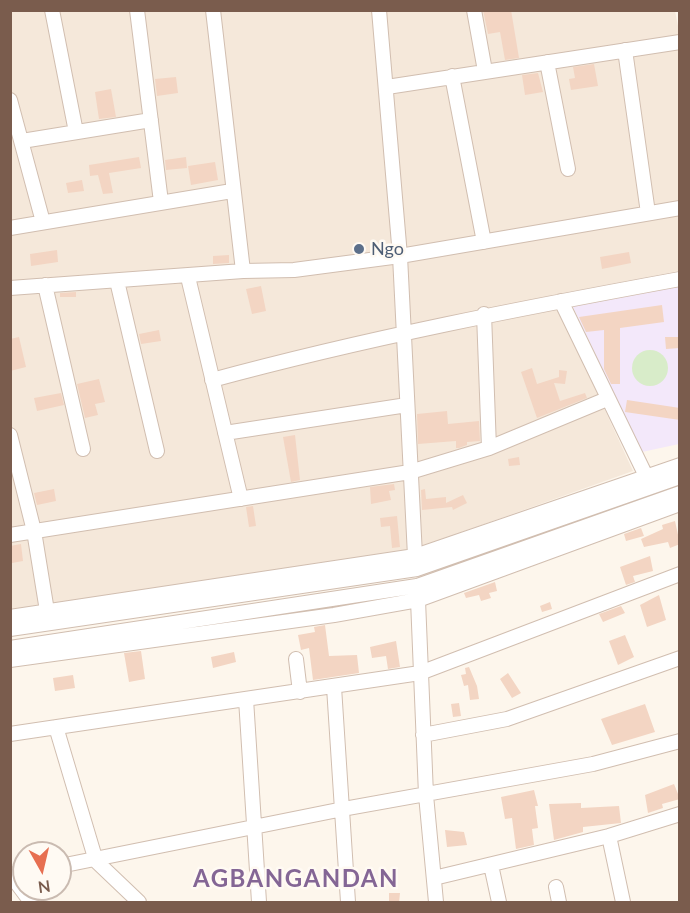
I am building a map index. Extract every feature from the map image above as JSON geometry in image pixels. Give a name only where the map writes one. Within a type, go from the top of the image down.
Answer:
[{"type":"street","points":[[52,10],[76,132]]},
{"type":"street","points":[[137,10],[161,202]]},
{"type":"street","points":[[213,10],[243,271]]},
{"type":"street","points":[[379,10],[400,256],[415,556]]},
{"type":"street","points":[[474,10],[485,71]]},
{"type":"street","points":[[387,87],[680,42]]},
{"type":"street","points":[[625,50],[648,213]]},
{"type":"street","points":[[547,62],[568,169]]},
{"type":"street","points":[[452,76],[484,242]]},
{"type":"street","points":[[10,100],[43,222]]},
{"type":"street","points":[[22,141],[151,120]]},
{"type":"street","points":[[10,228],[232,191]]},
{"type":"street","points":[[10,288],[188,277],[243,271],[294,270],[400,256],[680,207]]},
{"type":"street","points":[[188,277],[241,499]]},
{"type":"street","points":[[212,380],[316,352],[484,314],[680,279]]},
{"type":"street","points":[[117,281],[157,451]]},
{"type":"street","points":[[45,285],[83,449]]},
{"type":"street","points":[[561,301],[646,476]]},
{"type":"street","points":[[484,314],[489,448]]},
{"type":"street","points":[[10,535],[410,472],[489,448],[607,399]]},
{"type":"street","points":[[225,433],[407,405]]},
{"type":"street","points":[[10,435],[34,531],[47,611]]},
{"type":"street","points":[[10,616],[415,556],[680,465]]},
{"type":"street","points":[[10,629],[417,569],[680,477]]},
{"type":"street","points":[[10,648],[417,586],[680,493]]},
{"type":"street","points":[[10,660],[334,615],[418,600],[680,504]]},
{"type":"street","points":[[10,734],[420,673],[680,574]]},
{"type":"street","points":[[332,600],[334,615]]},
{"type":"street","points":[[418,600],[426,795],[436,903]]},
{"type":"street","points":[[423,735],[507,719],[680,658]]},
{"type":"street","points":[[296,659],[300,692]]},
{"type":"street","points":[[334,687],[344,809],[348,903]]},
{"type":"street","points":[[246,699],[259,903]]},
{"type":"street","points":[[56,727],[96,861],[139,903]]},
{"type":"street","points":[[72,864],[344,809],[593,764],[680,741]]},
{"type":"street","points":[[434,878],[609,836],[680,814]]},
{"type":"street","points":[[609,836],[623,903]]},
{"type":"street","points":[[491,865],[498,903]]},
{"type":"street","points":[[10,874],[31,903]]},
{"type":"street","points":[[556,887],[559,903]]},
{"type":"shaded area","points":[[10,11],[675,11],[680,36],[679,271],[552,295],[633,471],[403,553],[11,610]]},
{"type":"shaded area","points":[[679,285],[679,444],[642,452],[571,303]]},
{"type":"green space","points":[[650,350],[662,356],[668,368],[662,380],[650,386],[638,380],[632,368],[638,356]]},
{"type":"building","points":[[483,10],[511,10],[519,58],[505,60],[500,32],[488,34]]},
{"type":"building","points":[[594,64],[598,86],[571,90],[569,79],[575,78],[573,67]]},
{"type":"building","points":[[538,73],[543,92],[525,95],[522,75]]},
{"type":"building","points":[[176,77],[178,93],[157,96],[155,79]]},
{"type":"building","points":[[111,89],[116,117],[99,119],[95,92]]},
{"type":"building","points":[[139,157],[141,168],[109,173],[113,193],[103,194],[98,175],[90,176],[89,165]]},
{"type":"building","points":[[186,157],[187,168],[166,170],[165,160]]},
{"type":"building","points":[[215,162],[218,180],[191,185],[188,166]]},
{"type":"building","points":[[82,180],[84,191],[68,193],[66,183]]},
{"type":"building","points":[[57,250],[58,262],[31,266],[30,254]]},
{"type":"building","points":[[629,252],[631,263],[602,269],[600,257]]},
{"type":"building","points":[[229,255],[229,263],[213,264],[213,256]]},
{"type":"building","points":[[261,286],[266,311],[252,314],[246,289]]},
{"type":"building","points":[[76,292],[76,297],[60,297],[60,293]]},
{"type":"building","points":[[662,305],[664,322],[620,328],[620,384],[611,384],[604,369],[604,330],[586,332],[579,317]]},
{"type":"building","points":[[159,330],[161,341],[141,344],[139,334]]},
{"type":"building","points":[[19,337],[26,367],[10,371],[10,339]]},
{"type":"building","points":[[665,337],[680,337],[680,348],[666,349]]},
{"type":"building","points":[[532,368],[537,384],[559,377],[559,370],[567,371],[565,384],[554,383],[560,401],[585,393],[587,398],[537,418],[521,372]]},
{"type":"building","points":[[99,379],[105,402],[95,404],[98,415],[85,418],[77,384]]},
{"type":"building","points":[[61,393],[64,405],[37,411],[34,398]]},
{"type":"building","points":[[627,400],[680,408],[680,420],[625,412]]},
{"type":"building","points":[[447,411],[448,424],[479,421],[480,441],[467,442],[467,445],[459,448],[456,448],[456,441],[418,444],[417,414]]},
{"type":"building","points":[[295,435],[300,480],[291,482],[283,437]]},
{"type":"building","points":[[519,457],[520,465],[509,466],[508,459]]},
{"type":"building","points":[[394,484],[395,490],[389,491],[391,500],[371,504],[370,487]]},
{"type":"building","points":[[54,489],[56,501],[37,505],[34,493]]},
{"type":"building","points":[[425,489],[426,499],[446,497],[446,503],[463,495],[467,503],[453,510],[452,507],[422,510],[421,490]]},
{"type":"building","points":[[253,506],[256,526],[249,527],[246,507]]},
{"type":"building","points":[[397,516],[400,547],[392,548],[390,526],[381,527],[380,518]]},
{"type":"building","points":[[675,521],[680,544],[670,548],[668,542],[644,547],[641,539],[663,529],[662,525]]},
{"type":"building","points":[[641,528],[644,536],[626,541],[624,534]]},
{"type":"building","points":[[21,544],[23,561],[12,563],[10,546]]},
{"type":"building","points":[[650,556],[653,571],[633,576],[635,582],[626,585],[620,567]]},
{"type":"building","points":[[495,582],[497,591],[489,593],[491,598],[481,601],[479,595],[466,598],[464,593]]},
{"type":"building","points":[[659,595],[666,620],[647,627],[640,605]]},
{"type":"building","points":[[550,602],[552,609],[542,612],[540,606]]},
{"type":"building","points":[[621,606],[625,613],[603,622],[599,614]]},
{"type":"building","points":[[325,625],[329,656],[357,655],[359,673],[313,680],[309,648],[301,650],[298,635],[315,632],[314,627]]},
{"type":"building","points":[[625,635],[634,657],[618,665],[609,641]]},
{"type":"building","points":[[396,641],[400,667],[388,669],[386,656],[372,658],[370,647]]},
{"type":"building","points":[[141,651],[145,679],[129,682],[124,653]]},
{"type":"building","points":[[234,652],[236,662],[213,668],[211,657]]},
{"type":"building","points":[[469,667],[477,686],[479,699],[470,700],[468,685],[464,686],[461,675],[466,674],[465,668]]},
{"type":"building","points":[[508,673],[521,693],[512,698],[500,679]]},
{"type":"building","points":[[73,675],[75,688],[55,691],[53,678]]},
{"type":"building","points":[[459,703],[461,716],[453,717],[451,704]]},
{"type":"building","points":[[645,704],[655,732],[612,745],[601,719]]},
{"type":"building","points":[[674,784],[680,799],[662,804],[663,808],[648,813],[645,795]]},
{"type":"building","points":[[534,790],[538,806],[535,806],[538,828],[532,829],[534,845],[516,849],[512,818],[505,819],[501,797]]},
{"type":"building","points":[[581,803],[581,808],[619,806],[621,823],[583,827],[583,832],[554,840],[549,804]]},
{"type":"building","points":[[445,830],[464,832],[467,845],[447,847]]},
{"type":"building","points":[[389,893],[400,893],[399,903],[389,903]]},
{"type":"place","name":"Ngo","points":[[359,249]]},
{"type":"district","name":"AGBANGANDAN","points":[[296,879]]}]
